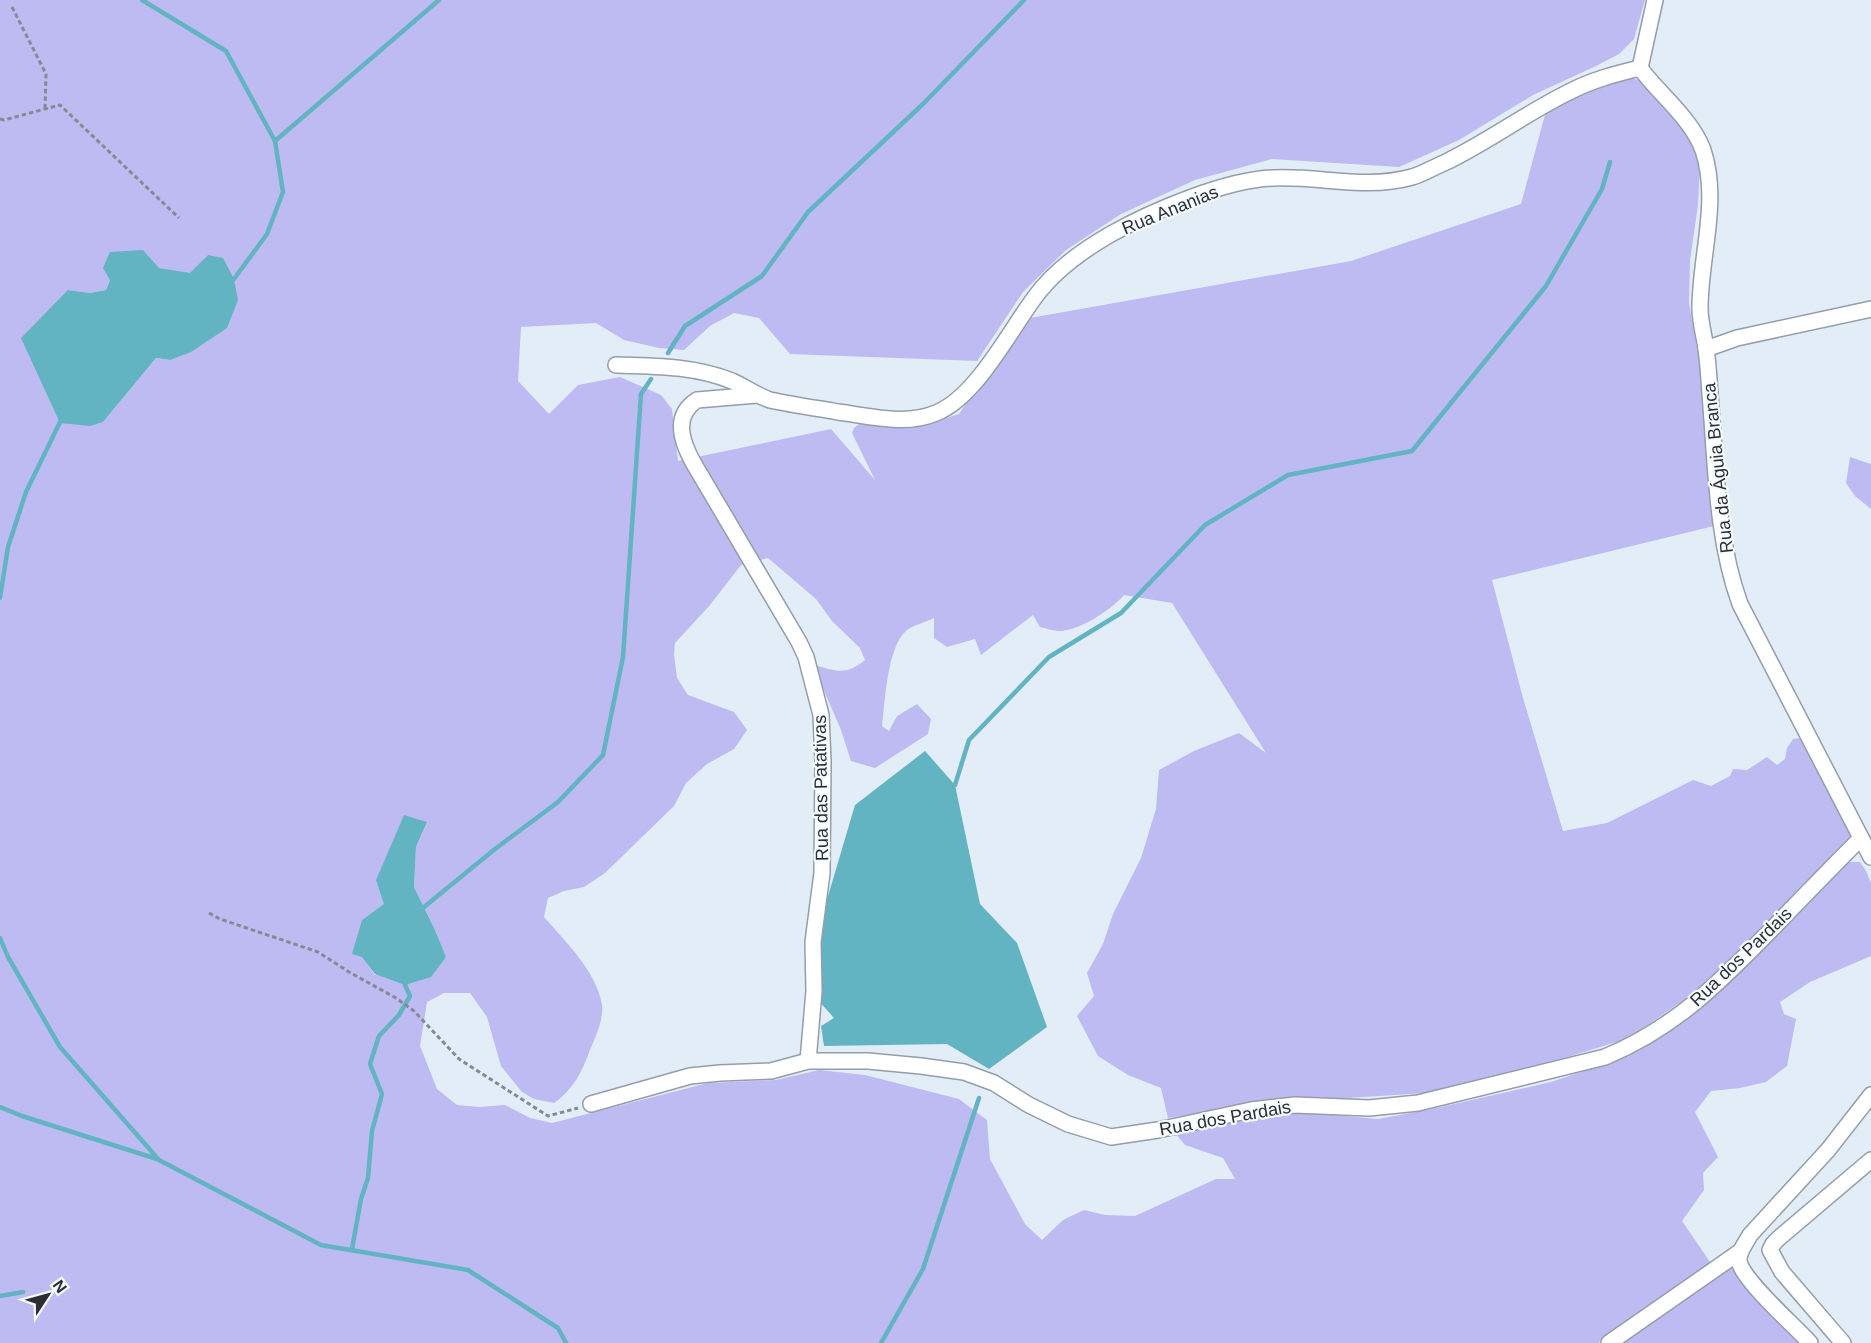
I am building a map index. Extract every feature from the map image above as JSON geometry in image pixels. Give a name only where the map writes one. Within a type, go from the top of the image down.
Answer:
[{"type":"street","points":[[1640,68],[1655,0]]},
{"type":"street","name":"Rua da Águia Branca","points":[[1640,68],[1655,88],[1687,122],[1697,137],[1709,178],[1700,311],[1706,349],[1723,540],[1731,580],[1740,604],[1871,857]]},
{"type":"street","name":"Rua Ananias","points":[[616,365],[652,366],[700,372],[734,382],[757,395],[786,404],[875,418],[922,418],[934,415],[947,408],[970,387],[1050,279],[1064,266],[1109,235],[1146,216],[1182,201],[1256,180],[1274,178],[1389,183],[1416,176],[1490,139],[1567,93],[1598,79],[1640,68]]},
{"type":"street","points":[[1706,349],[1737,338],[1871,309]]},
{"type":"street","name":"Rua das Patativas","points":[[757,395],[697,400],[685,412],[681,431],[684,445],[694,464],[806,657],[821,715],[824,761],[822,873],[814,933],[814,991],[808,1061]]},
{"type":"street","name":"Rua dos Pardais","points":[[591,1104],[690,1076],[771,1071],[808,1061],[868,1061],[964,1072],[994,1083],[1029,1105],[1068,1124],[1111,1137],[1158,1130],[1251,1110],[1295,1105],[1369,1108],[1418,1103],[1605,1057],[1651,1034],[1681,1014],[1733,970],[1861,837]]},
{"type":"street","points":[[1810,1343],[1758,1289],[1745,1272],[1739,1262],[1741,1251],[1750,1235],[1828,1150],[1871,1095]]},
{"type":"street","points":[[1843,1343],[1782,1272],[1770,1250],[1779,1238],[1871,1160]]},
{"type":"street","points":[[1609,1343],[1741,1251]]},
{"type":"path","points":[[12,7],[46,74],[45,109]]},
{"type":"path","points":[[0,118],[4,120],[60,105],[179,218]]},
{"type":"path","points":[[209,913],[220,919],[318,952],[396,998],[414,1011],[459,1059],[548,1116],[591,1104]]},
{"type":"shaded area","points":[[0,0],[1645,0],[1634,39],[1619,54],[1533,95],[1459,140],[1399,167],[1272,159],[1195,180],[1121,214],[1066,250],[1023,292],[977,361],[790,354],[759,318],[734,313],[710,326],[684,350],[659,348],[624,340],[596,323],[521,327],[518,381],[549,414],[578,385],[620,377],[661,395],[672,409],[678,461],[831,429],[875,480],[852,433],[854,428],[862,422],[890,426],[934,422],[959,414],[971,396],[976,395],[1030,318],[1351,261],[1521,204],[1546,111],[1597,85],[1627,77],[1639,80],[1661,101],[1686,132],[1696,149],[1700,165],[1698,205],[1690,261],[1689,303],[1699,358],[1714,526],[1492,580],[1523,698],[1563,831],[1607,823],[1693,780],[1711,786],[1730,776],[1733,769],[1747,770],[1767,757],[1777,765],[1785,759],[1787,748],[1793,739],[1801,738],[1852,838],[1719,971],[1682,1001],[1620,1041],[1561,1059],[1426,1093],[1254,1104],[1168,1118],[1161,1088],[1128,1075],[1098,1056],[1077,1016],[1094,996],[1087,973],[1103,944],[1113,914],[1141,858],[1156,809],[1159,770],[1194,751],[1239,733],[1266,753],[1172,603],[1124,595],[1111,607],[1085,624],[1059,631],[1040,627],[1033,615],[981,655],[975,639],[947,647],[934,638],[934,618],[910,628],[900,638],[891,661],[882,726],[889,731],[897,716],[917,704],[931,719],[928,734],[875,768],[851,761],[815,665],[842,671],[853,668],[865,660],[860,648],[832,621],[816,599],[768,558],[741,565],[710,605],[675,643],[677,678],[688,695],[734,712],[747,730],[734,749],[707,764],[686,783],[674,806],[605,873],[584,887],[564,891],[548,898],[544,917],[587,969],[599,993],[602,1005],[602,1016],[597,1034],[584,1066],[572,1086],[554,1103],[534,1099],[522,1092],[501,1066],[487,1017],[470,993],[444,993],[427,1002],[420,1046],[437,1089],[457,1105],[479,1107],[505,1105],[530,1118],[552,1123],[708,1083],[776,1080],[819,1070],[865,1075],[959,1099],[987,1120],[990,1159],[1025,1224],[1042,1240],[1063,1220],[1084,1210],[1105,1215],[1135,1216],[1216,1179],[1235,1179],[1223,1158],[1185,1145],[1174,1132],[1184,1127],[1290,1111],[1378,1119],[1551,1082],[1629,1056],[1662,1037],[1712,997],[1848,862],[1860,862],[1871,883],[1871,956],[1810,982],[1780,1002],[1784,1014],[1796,1019],[1787,1066],[1766,1082],[1711,1091],[1695,1112],[1718,1157],[1703,1173],[1704,1190],[1682,1221],[1710,1262],[1675,1291],[1598,1343],[0,1343]],"holes":[[[208,255],[170,360],[156,358],[103,422],[68,290],[90,293],[106,290],[110,280],[159,268],[190,274]],[[427,823],[416,847],[414,887],[446,958],[375,975],[362,956],[362,920],[384,905]]]},
{"type":"shaded area","points":[[143,250],[159,268],[190,273],[208,255],[223,258],[234,279],[238,300],[227,328],[191,352],[170,360],[156,358],[103,422],[90,426],[60,423],[21,338],[68,290],[90,293],[106,290],[110,280],[103,268],[110,252]]},
{"type":"shaded area","points":[[1850,457],[1871,464],[1871,509],[1855,496],[1846,483]]},
{"type":"shaded area","points":[[925,751],[955,785],[980,904],[1017,943],[1047,1027],[989,1069],[947,1044],[824,1046],[821,1026],[834,1018],[817,999],[815,940],[855,805]]},
{"type":"shaded area","points":[[404,815],[427,822],[416,847],[414,887],[446,957],[431,977],[405,985],[375,974],[362,957],[352,954],[362,920],[384,904],[376,880]]},
{"type":"shaded area","points":[[1732,1265],[1741,1281],[1798,1343],[1623,1343]]},
{"type":"waterway","points":[[142,0],[226,51],[275,141],[283,192],[267,234],[230,282]]},
{"type":"waterway","points":[[275,141],[439,0]]},
{"type":"waterway","points":[[668,353],[685,326],[762,276],[808,212],[923,104],[1024,0]]},
{"type":"waterway","points":[[955,785],[969,740],[1049,657],[1121,613],[1205,525],[1288,475],[1412,451],[1546,286],[1602,189],[1610,162]]},
{"type":"waterway","points":[[424,907],[495,849],[558,802],[603,755],[623,657],[641,394],[651,379]]},
{"type":"waterway","points":[[0,598],[8,547],[26,492],[62,418]]},
{"type":"waterway","points":[[0,938],[8,957],[60,1047],[159,1160],[321,1245],[468,1270],[558,1328],[566,1343]]},
{"type":"waterway","points":[[352,1249],[361,1199],[368,1178],[372,1131],[382,1094],[370,1064],[379,1036],[399,1015],[410,996],[405,985]]},
{"type":"waterway","points":[[881,1343],[923,1269],[979,1098]]},
{"type":"waterway","points":[[0,1107],[157,1159]]},
{"type":"waterway","points":[[0,1296],[23,1292]]}]
